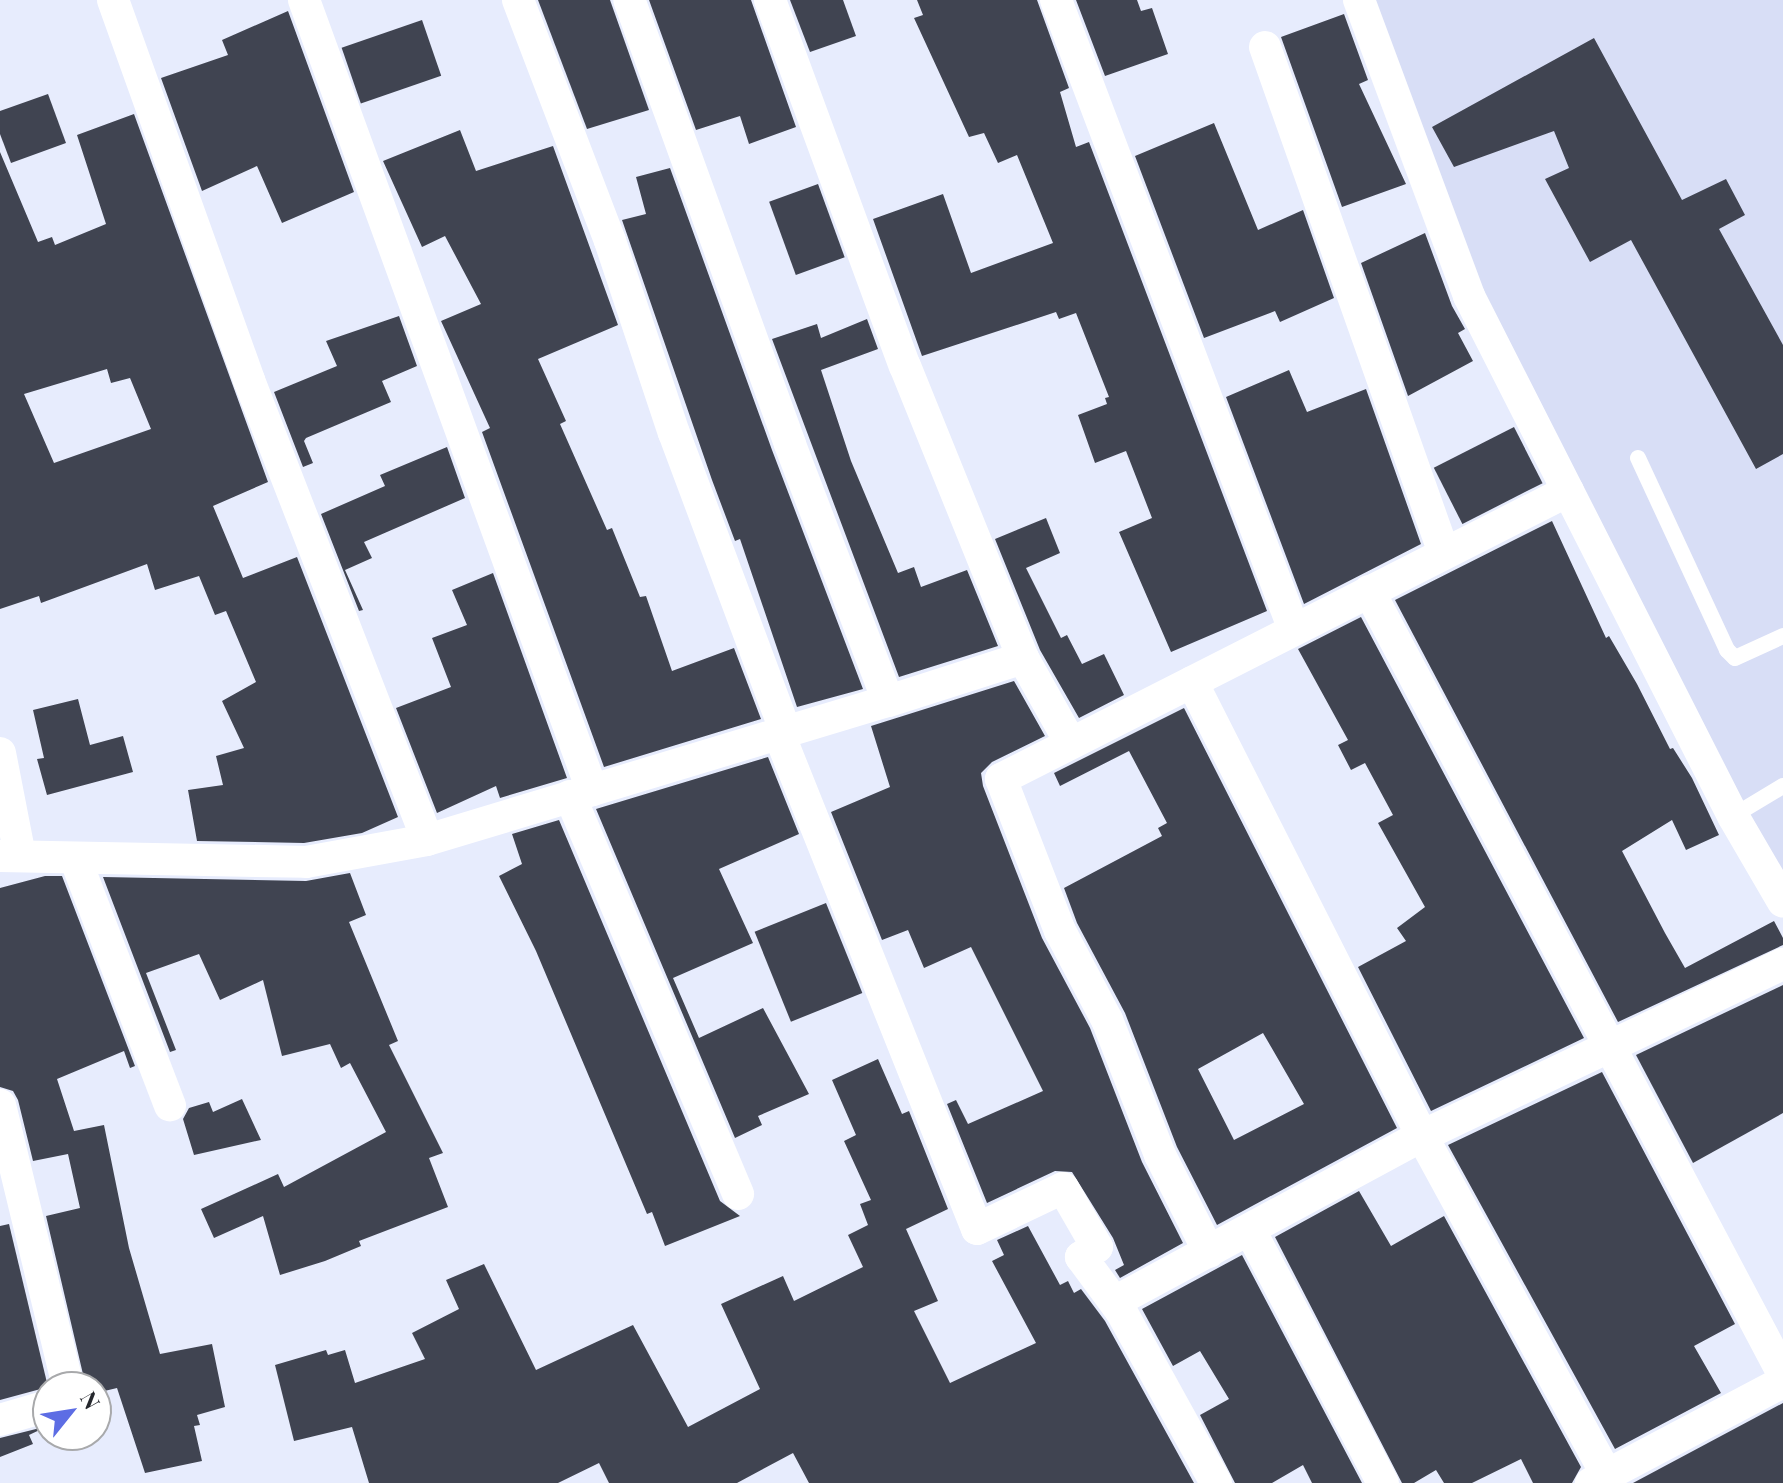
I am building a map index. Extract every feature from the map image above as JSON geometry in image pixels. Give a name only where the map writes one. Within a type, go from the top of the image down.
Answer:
[{"type":"street","points":[[113,0],[249,380],[427,840]]},
{"type":"street","points":[[304,0],[581,793],[738,1194]]},
{"type":"street","points":[[518,0],[610,241],[674,433],[782,733],[977,1229],[1063,1188],[1097,1247],[1081,1257],[1121,1311],[1216,1483]]},
{"type":"street","points":[[629,0],[790,444],[888,701]]},
{"type":"street","points":[[770,0],[905,366],[1023,658],[1070,742]]},
{"type":"street","points":[[1056,0],[1294,630]]},
{"type":"street","points":[[1359,0],[1469,296],[1733,816],[1783,902]]},
{"type":"street","points":[[1265,47],[1444,553]]},
{"type":"street","points":[[1209,1252],[1160,1155],[1107,1020],[1060,931],[1001,779],[1568,491]]},
{"type":"street","points":[[1369,591],[1607,1047],[1783,1374]]},
{"type":"street","points":[[0,753],[10,856],[306,862],[427,840],[1023,658]]},
{"type":"street","points":[[1192,682],[1599,1479],[1783,1382]]},
{"type":"street","points":[[75,858],[170,1105]]},
{"type":"street","points":[[1121,1311],[1120,1299],[1422,1136],[1783,964]]},
{"type":"street","points":[[0,1105],[64,1371]]},
{"type":"street","points":[[1250,1230],[1383,1483]]},
{"type":"street","points":[[0,1420],[32,1411]]},
{"type":"lane","points":[[1638,458],[1727,650],[1735,658],[1783,636]]},
{"type":"lane","points":[[1733,816],[1783,786]]},
{"type":"shaded area","points":[[1364,0],[1783,0],[1783,883],[1489,305]]},
{"type":"building","points":[[538,0],[610,0],[649,110],[587,129]]},
{"type":"building","points":[[649,0],[751,0],[796,127],[749,144],[740,116],[696,130]]},
{"type":"building","points":[[790,0],[843,0],[856,36],[810,52]]},
{"type":"building","points":[[917,0],[1037,0],[1069,88],[1060,92],[1076,147],[1089,142],[1267,611],[1171,652],[1119,532],[1152,518],[1126,451],[1095,463],[1078,415],[1107,404],[1105,398],[1109,397],[1076,313],[1059,319],[1056,312],[922,356],[873,219],[943,194],[971,273],[1053,243],[1017,155],[998,163],[984,133],[969,137],[914,18],[923,15]]},
{"type":"building","points":[[1076,0],[1137,0],[1141,11],[1152,8],[1168,54],[1105,76]]},
{"type":"building","points":[[288,11],[354,192],[282,223],[257,166],[202,191],[161,78],[228,55],[222,40]]},
{"type":"building","points":[[1344,14],[1368,80],[1359,84],[1406,184],[1342,207],[1281,37]]},
{"type":"building","points":[[422,20],[441,76],[361,103],[342,48]]},
{"type":"building","points":[[1594,38],[1682,200],[1726,179],[1745,215],[1719,229],[1783,345],[1783,454],[1756,469],[1631,240],[1590,262],[1545,179],[1569,168],[1554,131],[1454,167],[1432,127]]},
{"type":"building","points":[[48,94],[66,143],[11,163],[0,134],[0,111]]},
{"type":"building","points":[[134,114],[268,482],[213,506],[243,578],[297,557],[398,817],[362,833],[304,843],[197,841],[188,790],[223,785],[216,756],[244,748],[222,701],[256,682],[226,611],[215,615],[199,576],[155,590],[147,564],[41,603],[39,596],[0,609],[0,152],[38,242],[52,237],[55,245],[106,224],[77,135]],"holes":[[[107,369],[111,383],[130,378],[151,429],[54,463],[24,394]]]},
{"type":"building","points":[[1214,123],[1258,230],[1303,210],[1334,298],[1280,322],[1275,311],[1204,338],[1135,156]]},
{"type":"building","points":[[460,130],[476,171],[553,146],[618,325],[538,359],[566,421],[560,424],[607,530],[612,528],[640,597],[646,596],[672,671],[734,648],[761,719],[604,767],[482,432],[490,428],[441,321],[481,304],[445,236],[422,247],[383,161]]},
{"type":"building","points":[[670,168],[863,689],[797,707],[740,539],[735,541],[712,480],[622,220],[646,214],[636,177]]},
{"type":"building","points":[[818,184],[845,257],[796,275],[769,202]]},
{"type":"building","points":[[1425,233],[1452,306],[1465,329],[1458,333],[1473,361],[1408,396],[1361,263]]},
{"type":"building","points":[[399,316],[417,366],[382,381],[391,402],[306,438],[304,441],[313,463],[303,467],[274,392],[337,366],[326,341]]},
{"type":"building","points":[[867,319],[878,349],[821,370],[851,461],[898,573],[914,567],[921,587],[967,570],[998,646],[899,677],[772,339],[817,324],[821,338]]},
{"type":"building","points":[[1289,370],[1307,412],[1366,389],[1421,544],[1304,604],[1226,397]]},
{"type":"building","points":[[1514,427],[1543,483],[1462,524],[1434,468]]},
{"type":"building","points":[[447,447],[465,498],[364,542],[372,558],[345,570],[363,610],[359,611],[321,514],[385,486],[380,475]]},
{"type":"building","points":[[1046,518],[1060,553],[1026,568],[1061,638],[1067,635],[1082,664],[1104,654],[1124,695],[1079,718],[1040,650],[995,539]]},
{"type":"building","points":[[1552,521],[1606,638],[1609,636],[1670,749],[1673,748],[1692,778],[1719,835],[1686,850],[1672,820],[1622,851],[1665,933],[1685,968],[1774,921],[1783,938],[1783,945],[1618,1022],[1395,600]]},
{"type":"building","points":[[493,573],[567,778],[500,798],[496,786],[437,813],[396,708],[451,687],[432,638],[467,625],[452,590]]},
{"type":"building","points":[[1361,617],[1584,1038],[1431,1111],[1358,967],[1406,941],[1397,928],[1425,907],[1378,823],[1393,815],[1365,763],[1351,770],[1338,745],[1348,740],[1298,649]]},
{"type":"building","points":[[1014,681],[1045,736],[992,762],[981,773],[983,786],[1042,938],[1090,1028],[1142,1162],[1183,1243],[1120,1278],[1115,1270],[1124,1265],[1113,1238],[1072,1172],[1055,1171],[987,1203],[947,1104],[956,1100],[968,1124],[1043,1091],[971,947],[924,968],[908,930],[882,940],[831,812],[890,787],[871,726]]},
{"type":"building","points":[[78,699],[90,745],[123,736],[133,772],[47,795],[37,759],[44,758],[33,710]]},
{"type":"building","points":[[1184,708],[1397,1128],[1217,1225],[1177,1147],[1125,1013],[1077,923],[1064,888],[1162,836],[1158,828],[1167,823],[1129,751],[1060,786],[1054,773]],"holes":[[[1263,1033],[1304,1104],[1234,1140],[1198,1069]]]},
{"type":"building","points":[[768,757],[799,834],[719,869],[753,943],[673,978],[699,1038],[763,1008],[809,1094],[758,1116],[762,1125],[735,1138],[596,809]]},
{"type":"building","points":[[559,820],[720,1201],[740,1216],[665,1246],[652,1212],[647,1214],[536,951],[499,876],[522,864],[512,834]]},
{"type":"building","points":[[350,873],[366,915],[349,922],[398,1041],[389,1045],[443,1153],[429,1158],[448,1207],[359,1241],[361,1246],[325,1261],[280,1275],[263,1216],[214,1238],[201,1209],[278,1174],[284,1187],[386,1132],[350,1063],[341,1068],[330,1044],[282,1056],[263,980],[220,1000],[199,954],[146,973],[176,1050],[170,1052],[103,877],[306,881]]},
{"type":"building","points":[[45,876],[62,876],[135,1066],[130,1068],[124,1051],[57,1079],[74,1131],[104,1125],[129,1248],[160,1354],[212,1344],[225,1407],[197,1415],[200,1425],[194,1426],[202,1461],[145,1473],[117,1388],[112,1389],[112,1371],[82,1371],[46,1216],[80,1208],[68,1154],[33,1161],[18,1100],[13,1091],[0,1087],[0,888]]},
{"type":"building","points":[[826,903],[862,993],[791,1022],[755,932]]},
{"type":"building","points":[[1783,985],[1783,1113],[1693,1163],[1636,1055]]},
{"type":"building","points":[[878,1059],[902,1114],[909,1111],[948,1209],[906,1229],[938,1301],[914,1311],[950,1383],[1036,1343],[992,1261],[1004,1255],[997,1240],[1028,1226],[1060,1285],[1068,1281],[1074,1293],[1081,1289],[1105,1321],[1194,1483],[809,1483],[793,1453],[737,1483],[609,1483],[599,1463],[558,1483],[369,1483],[352,1427],[294,1441],[275,1365],[326,1350],[328,1355],[345,1350],[355,1383],[425,1359],[412,1333],[459,1309],[446,1280],[484,1264],[536,1370],[633,1325],[688,1427],[760,1389],[721,1304],[783,1276],[794,1301],[863,1267],[848,1235],[868,1225],[860,1204],[871,1200],[844,1141],[856,1135],[832,1080]]},
{"type":"building","points":[[1602,1072],[1735,1324],[1694,1346],[1721,1393],[1615,1449],[1448,1145]]},
{"type":"building","points":[[242,1099],[261,1140],[194,1155],[183,1119],[189,1108],[209,1102],[213,1112]]},
{"type":"building","points":[[1359,1191],[1391,1246],[1444,1216],[1581,1467],[1572,1483],[1533,1483],[1521,1459],[1472,1483],[1444,1483],[1436,1470],[1414,1483],[1402,1483],[1275,1237]]},
{"type":"building","points":[[9,1224],[44,1371],[32,1371],[32,1391],[0,1400],[0,1226]]},
{"type":"building","points":[[1242,1255],[1362,1483],[1312,1483],[1303,1465],[1272,1483],[1235,1483],[1200,1415],[1229,1399],[1200,1351],[1173,1366],[1142,1309]]},
{"type":"building","points":[[1783,1403],[1783,1483],[1633,1483]]},
{"type":"building","points":[[32,1430],[29,1435],[32,1444],[0,1457],[0,1438]]}]
